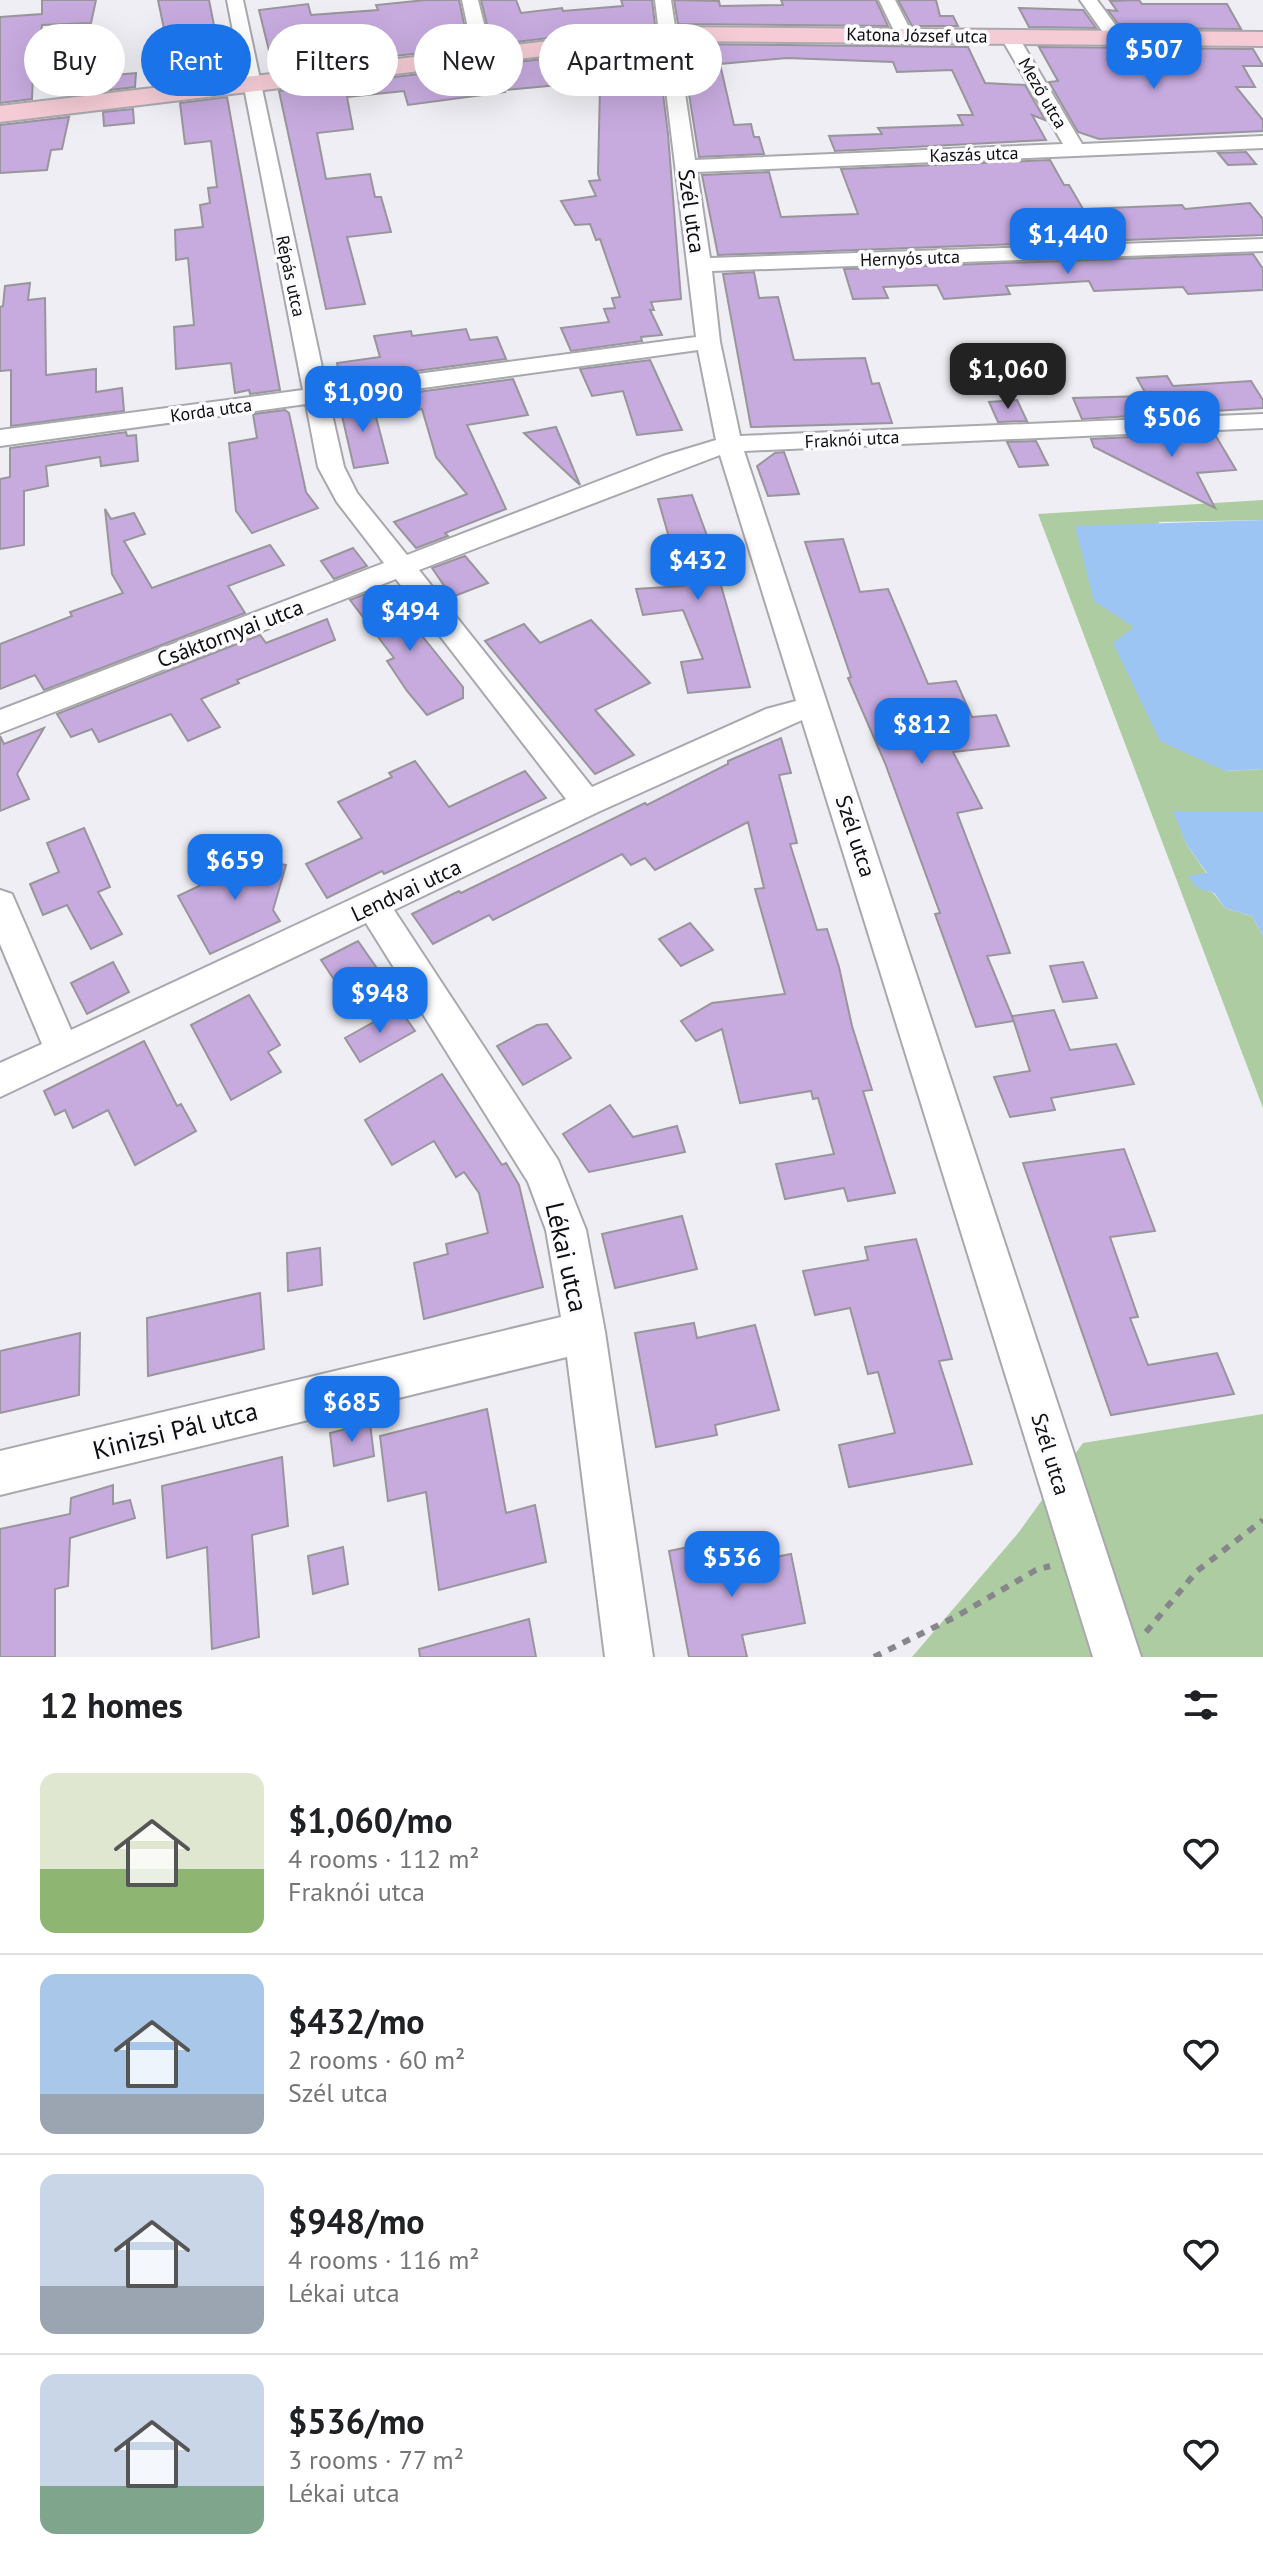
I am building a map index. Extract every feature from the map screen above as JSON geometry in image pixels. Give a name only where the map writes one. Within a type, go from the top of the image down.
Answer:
[{"type":"street","name":"Répás utca","points":[[235,0],[240,24]]},
{"type":"street","points":[[470,0],[476,24]]},
{"type":"street","name":"Szél utca","points":[[663,0],[666,24]]},
{"type":"street","points":[[887,0],[904,35]]},
{"type":"street","points":[[1088,0],[1116,38]]},
{"type":"street","name":"Katona József utca","points":[[722,34],[1263,39]]},
{"type":"street","name":"Mező utca","points":[[1009,36],[1076,150]]},
{"type":"street","name":"Katona József utca","points":[[251,84],[414,64]]},
{"type":"street","name":"Répás utca","points":[[251,84],[331,467],[346,496],[587,803]]},
{"type":"street","name":"Katona József utca","points":[[0,114],[151,96]]},
{"type":"street","name":"Szél utca","points":[[676,96],[708,342],[729,444],[815,706],[1083,1556],[1127,1651]]},
{"type":"street","name":"Kaszás utca","points":[[686,166],[1263,142]]},
{"type":"street","name":"Hernyós utca","points":[[700,265],[1263,245]]},
{"type":"street","name":"Korda utca","points":[[0,438],[708,342]]},
{"type":"street","name":"Fraknói utca","points":[[729,444],[1263,421]]},
{"type":"street","name":"Csáktornyai utca","points":[[0,722],[672,462],[729,444]]},
{"type":"street","name":"Lendvai utca","points":[[0,1081],[587,803],[777,717],[815,706]]},
{"type":"street","points":[[0,904],[63,1052]]},
{"type":"street","name":"Lékai utca","points":[[373,906],[544,1173],[566,1230],[584,1332],[629,1657]]},
{"type":"street","name":"Kinizsi Pál utca","points":[[0,1473],[584,1332]]},
{"type":"path","points":[[1127,1651],[1197,1571],[1263,1520]]},
{"type":"path","points":[[874,1657],[957,1616],[1036,1570],[1083,1556]]},
{"type":"green space","points":[[1263,500],[1263,520],[1159,522],[1135,628],[1225,771],[1263,769],[1263,811],[1174,811],[1187,845],[1207,874],[1189,876],[1197,887],[1213,893],[1225,908],[1252,916],[1263,936],[1263,1108],[1038,514]]},
{"type":"green space","points":[[1263,1414],[1263,1657],[912,1657],[1019,1532],[1083,1443]]},
{"type":"water","points":[[1263,520],[1263,769],[1225,771],[1160,741],[1113,643],[1134,627],[1094,601],[1075,526]]},
{"type":"water","points":[[1173,811],[1263,811],[1263,936],[1252,916],[1225,908],[1214,893],[1197,888],[1188,876],[1207,873],[1187,845]]},
{"type":"building","points":[[42,0],[96,0],[91,23],[24,24],[24,96],[32,96],[32,99],[0,103],[0,17],[42,14]]},
{"type":"building","points":[[158,0],[209,0],[214,24],[163,24]]},
{"type":"building","points":[[459,0],[464,24],[414,24],[414,54],[398,56],[398,24],[267,24],[267,43],[259,10],[308,4],[311,15],[378,10],[376,5]]},
{"type":"building","points":[[481,0],[516,0],[521,13],[623,6],[621,0],[652,0],[655,24],[539,24],[539,39],[523,41],[523,24],[487,24]]},
{"type":"building","points":[[674,0],[719,1],[720,6],[783,5],[781,0],[876,0],[888,26],[722,24],[678,24]]},
{"type":"building","points":[[898,0],[936,0],[940,16],[953,16],[958,26],[912,26]]},
{"type":"building","points":[[1139,0],[1142,4],[1227,4],[1241,29],[1121,28],[1108,10],[1117,11],[1110,1]]},
{"type":"building","points":[[1019,8],[1083,10],[1096,28],[1029,27]]},
{"type":"building","points":[[722,44],[968,47],[985,83],[1025,85],[1045,120],[1032,115],[1046,140],[835,151],[829,136],[882,134],[878,128],[963,125],[958,115],[973,115],[952,70],[897,72],[893,62],[787,58],[722,64]]},
{"type":"building","points":[[1039,47],[1253,49],[1263,66],[1243,66],[1255,87],[1236,87],[1263,120],[1263,131],[1099,139],[1078,132],[1049,82],[1058,81]]},
{"type":"building","points":[[539,59],[539,87],[523,88],[523,61]]},
{"type":"building","points":[[136,73],[135,87],[125,88],[125,74]]},
{"type":"building","points":[[722,73],[734,125],[751,124],[754,137],[759,137],[764,154],[699,157],[689,96],[722,96]]},
{"type":"building","points":[[414,75],[414,96],[475,96],[408,105],[404,91],[398,92],[398,77]]},
{"type":"building","points":[[280,96],[356,96],[347,97],[353,129],[317,133],[326,179],[370,174],[375,197],[381,197],[391,232],[347,237],[365,304],[326,309]]},
{"type":"building","points":[[600,96],[663,96],[681,299],[651,302],[654,310],[650,310],[662,335],[641,337],[642,341],[571,351],[561,328],[609,322],[604,309],[615,308],[612,298],[620,297],[600,239],[596,240],[590,224],[575,225],[561,201],[596,196],[589,181],[600,180]]},
{"type":"building","points":[[227,97],[280,390],[250,394],[249,390],[235,393],[231,363],[176,369],[174,327],[194,325],[188,258],[176,260],[175,230],[203,227],[200,205],[210,203],[208,188],[217,187],[211,141],[185,144],[180,103]]},
{"type":"building","points":[[133,109],[134,123],[104,126],[103,112]]},
{"type":"building","points":[[69,117],[62,149],[51,150],[47,170],[0,173],[0,125]]},
{"type":"building","points":[[1246,152],[1256,164],[1228,165],[1218,153]]},
{"type":"building","points":[[1050,160],[1083,209],[1182,205],[1185,209],[1250,203],[1263,219],[1263,235],[718,255],[702,175],[769,172],[781,217],[858,214],[841,169]]},
{"type":"building","points":[[1253,254],[1263,269],[1263,290],[1188,294],[1183,287],[1094,291],[1089,281],[1006,286],[1010,294],[944,299],[937,285],[883,287],[888,298],[853,299],[844,269]]},
{"type":"building","points":[[754,272],[759,298],[778,297],[794,360],[865,358],[872,384],[879,383],[892,423],[751,427],[723,274]]},
{"type":"building","points":[[30,283],[28,300],[45,298],[46,375],[96,369],[96,392],[122,388],[124,411],[11,426],[11,370],[0,371],[0,307],[3,306],[5,286]]},
{"type":"building","points":[[466,329],[470,340],[497,337],[506,359],[341,381],[337,363],[380,357],[374,336],[411,331],[412,336]]},
{"type":"building","points":[[650,360],[682,430],[637,435],[623,391],[592,396],[580,369]]},
{"type":"building","points":[[1167,376],[1173,386],[1251,381],[1263,400],[1263,408],[1082,419],[1073,398],[1147,396],[1137,378]]},
{"type":"building","points":[[513,379],[528,415],[467,425],[506,509],[416,548],[394,522],[467,494],[436,457],[422,409],[398,414],[381,397]]},
{"type":"building","points":[[371,398],[388,463],[354,468],[340,407],[346,406],[345,402]]},
{"type":"building","points":[[1017,400],[1027,421],[998,422],[989,402]]},
{"type":"building","points":[[285,410],[289,413],[306,492],[318,508],[252,533],[236,511],[229,443],[257,438],[253,414]]},
{"type":"building","points":[[556,427],[580,485],[524,433]]},
{"type":"building","points":[[126,432],[127,436],[136,435],[138,461],[101,466],[100,457],[46,466],[48,486],[24,491],[24,545],[0,549],[0,479],[10,477],[10,448]]},
{"type":"building","points":[[1214,433],[1236,470],[1197,473],[1215,508],[1094,447],[1091,439]]},
{"type":"building","points":[[1036,441],[1048,465],[1019,467],[1007,442]]},
{"type":"building","points":[[784,452],[799,494],[768,496],[757,466],[775,453]]},
{"type":"building","points":[[692,495],[706,533],[750,687],[688,693],[681,662],[703,659],[683,610],[643,615],[636,589],[683,586],[658,499]]},
{"type":"building","points":[[105,509],[111,519],[134,513],[145,534],[124,541],[152,588],[270,545],[284,565],[228,586],[245,613],[44,690],[35,675],[0,689],[0,644],[72,616],[70,612],[123,593],[112,574]]},
{"type":"building","points":[[843,539],[860,592],[888,589],[928,684],[956,681],[972,717],[996,715],[1009,746],[953,752],[982,808],[957,813],[1010,953],[987,956],[1014,1021],[976,1027],[935,914],[940,913],[885,763],[848,678],[851,677],[805,542]]},
{"type":"building","points":[[353,548],[367,566],[334,579],[321,561]]},
{"type":"building","points":[[465,556],[488,583],[452,597],[432,568]]},
{"type":"building","points":[[383,587],[463,687],[463,698],[427,715],[407,691],[387,661],[394,658],[350,600]]},
{"type":"building","points":[[327,619],[335,640],[237,680],[239,683],[201,699],[220,727],[188,741],[171,714],[99,742],[92,729],[71,737],[57,714],[260,635],[266,643]]},
{"type":"building","points":[[591,620],[650,683],[595,710],[634,755],[595,774],[485,641],[524,624],[540,643]]},
{"type":"building","points":[[44,728],[17,774],[29,799],[0,811],[0,736],[4,744]]},
{"type":"building","points":[[781,738],[791,773],[779,775],[797,843],[790,844],[817,930],[827,929],[839,967],[852,1026],[872,1090],[863,1091],[895,1193],[848,1201],[844,1188],[785,1199],[776,1164],[834,1154],[818,1098],[813,1099],[811,1091],[740,1103],[722,1029],[696,1041],[681,1021],[712,1003],[785,994],[755,889],[764,888],[748,822],[655,870],[645,858],[631,865],[622,854],[493,920],[489,915],[433,944],[412,914],[645,803],[647,805],[728,764],[728,761]]},
{"type":"building","points":[[415,761],[449,807],[525,771],[546,798],[327,898],[306,864],[362,838],[338,802],[392,777],[389,773]]},
{"type":"building","points":[[84,828],[110,887],[98,892],[122,934],[91,949],[67,905],[43,915],[30,884],[59,872],[47,843]]},
{"type":"building","points":[[228,857],[247,860],[248,857],[286,865],[273,910],[280,921],[210,954],[178,896],[218,877]]},
{"type":"building","points":[[690,923],[713,950],[681,966],[659,939]]},
{"type":"building","points":[[358,941],[376,967],[339,987],[321,960]]},
{"type":"building","points":[[113,962],[129,992],[87,1014],[71,983]]},
{"type":"building","points":[[1083,962],[1097,998],[1063,1002],[1050,966]]},
{"type":"building","points":[[249,995],[280,1045],[268,1052],[281,1072],[231,1100],[191,1025]]},
{"type":"building","points":[[399,1008],[415,1031],[360,1062],[345,1038]]},
{"type":"building","points":[[1054,1010],[1070,1050],[1116,1044],[1134,1084],[1051,1098],[1055,1110],[1010,1117],[994,1077],[1030,1071],[1012,1016]]},
{"type":"building","points":[[547,1024],[571,1058],[523,1085],[497,1046],[537,1025]]},
{"type":"building","points":[[144,1041],[177,1106],[181,1104],[196,1131],[135,1165],[108,1110],[73,1128],[65,1110],[55,1115],[44,1091]]},
{"type":"building","points":[[442,1074],[502,1165],[506,1163],[519,1185],[543,1287],[424,1319],[414,1263],[448,1254],[446,1244],[488,1233],[479,1193],[464,1172],[456,1177],[434,1141],[392,1165],[365,1120]]},
{"type":"building","points":[[610,1105],[633,1137],[677,1126],[685,1152],[589,1172],[563,1134]]},
{"type":"building","points":[[1124,1149],[1155,1231],[1110,1237],[1138,1317],[1130,1318],[1148,1365],[1217,1353],[1234,1394],[1111,1415],[1023,1163]]},
{"type":"building","points":[[682,1216],[697,1269],[615,1288],[602,1234]]},
{"type":"building","points":[[916,1239],[952,1359],[939,1361],[972,1464],[849,1487],[839,1445],[895,1433],[878,1372],[868,1374],[850,1308],[815,1315],[803,1271],[868,1260],[865,1247]]},
{"type":"building","points":[[320,1248],[322,1285],[288,1291],[287,1253]]},
{"type":"building","points":[[260,1293],[264,1349],[148,1376],[147,1318]]},
{"type":"building","points":[[694,1323],[697,1338],[755,1325],[779,1410],[715,1425],[717,1435],[656,1447],[635,1333]]},
{"type":"building","points":[[80,1333],[79,1395],[0,1413],[0,1351]]},
{"type":"building","points":[[487,1409],[506,1513],[535,1505],[546,1562],[439,1590],[426,1492],[388,1501],[380,1436]]},
{"type":"building","points":[[370,1423],[374,1456],[334,1466],[330,1433]]},
{"type":"building","points":[[282,1457],[288,1526],[252,1535],[259,1637],[212,1649],[207,1547],[167,1558],[162,1486]]},
{"type":"building","points":[[113,1485],[113,1504],[130,1500],[135,1518],[70,1538],[68,1586],[55,1589],[55,1657],[0,1657],[0,1529],[70,1514],[71,1498]]},
{"type":"building","points":[[722,1540],[727,1566],[791,1554],[805,1623],[742,1635],[747,1657],[689,1657],[669,1551]]},
{"type":"building","points":[[343,1547],[348,1584],[313,1594],[308,1556]]},
{"type":"building","points":[[529,1619],[536,1657],[420,1657],[419,1649]]}]
